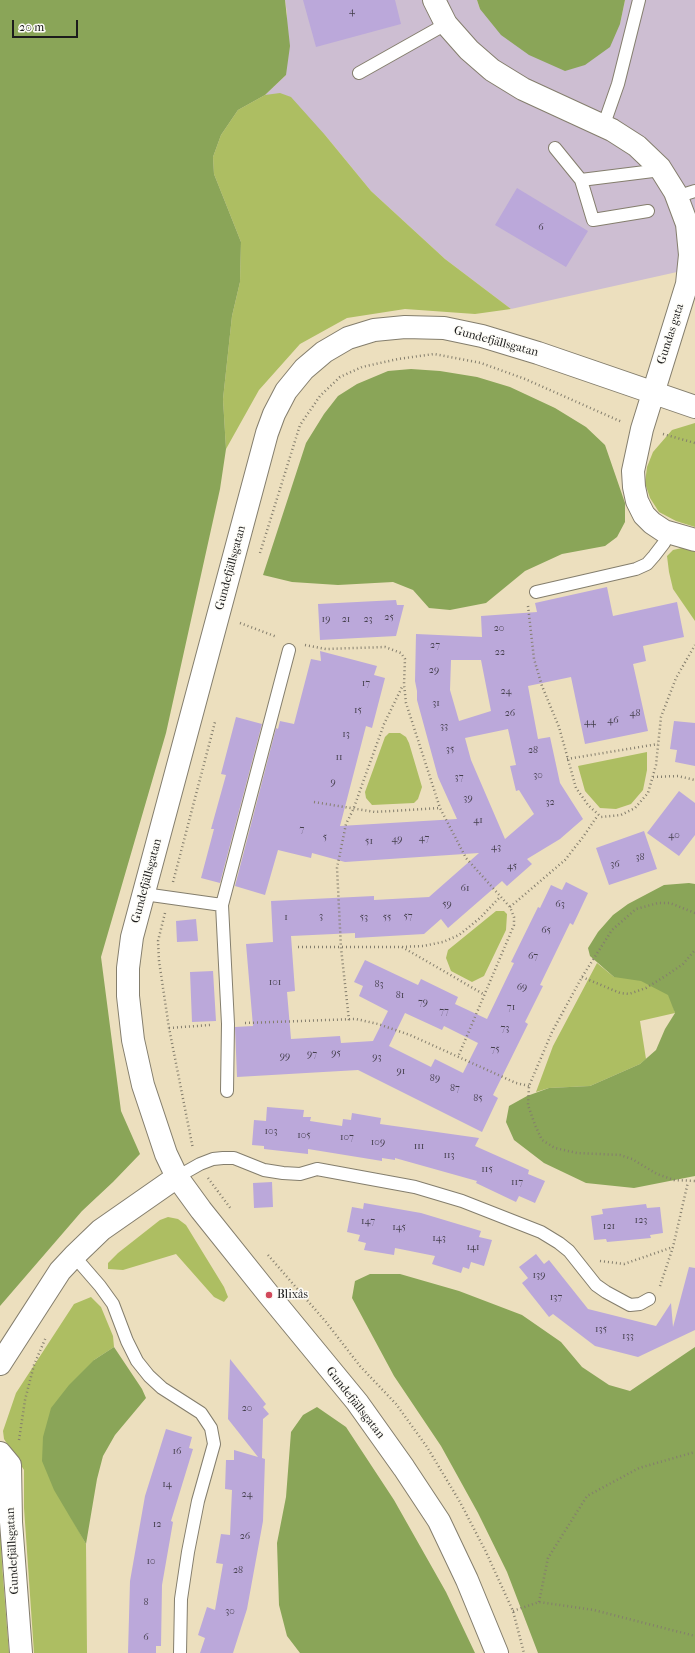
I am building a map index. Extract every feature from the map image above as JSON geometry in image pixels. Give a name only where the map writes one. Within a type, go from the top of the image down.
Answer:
[{"type":"street","name":"Gundas gata","points":[[434,0],[446,24],[469,50],[492,70],[523,89],[612,130],[637,146],[686,194],[690,255],[688,284],[642,429],[633,471],[637,501],[644,515],[652,524],[669,532],[695,540]]},
{"type":"street","name":"Gundefjällsgatan","points":[[497,1653],[467,1580],[439,1522],[404,1468],[358,1402],[260,1284],[201,1210],[177,1177],[166,1154],[143,1085],[133,1040],[128,968],[132,937],[267,433],[274,414],[286,391],[304,369],[324,352],[348,338],[374,330],[405,327],[444,328],[503,343],[695,407]]},
{"type":"street","points":[[0,1364],[60,1271],[74,1256],[101,1230],[177,1177]]},
{"type":"street","name":"Gundefjällsgatan","points":[[5,1459],[21,1653]]},
{"type":"lane","points":[[603,126],[618,84],[639,0]]},
{"type":"lane","points":[[358,73],[446,24]]},
{"type":"lane","points":[[555,148],[581,180],[593,220],[648,211]]},
{"type":"lane","points":[[581,180],[661,170]]},
{"type":"lane","points":[[536,592],[636,570],[646,564],[654,556],[664,543],[669,532]]},
{"type":"lane","points":[[227,1091],[228,1024],[222,905],[289,650]]},
{"type":"lane","points":[[144,894],[222,905]]},
{"type":"lane","points":[[177,1177],[200,1164],[213,1159],[234,1158],[264,1170],[300,1174],[317,1169],[415,1187],[462,1201],[541,1232],[559,1242],[576,1259],[596,1285],[606,1292],[630,1305],[640,1304],[649,1299]]},
{"type":"lane","points":[[74,1256],[100,1286],[113,1304],[137,1361],[149,1376],[162,1388],[201,1413],[212,1428],[214,1444],[198,1501],[181,1599],[180,1653]]},
{"type":"path","points":[[258,558],[300,425],[320,396],[340,377],[362,367],[398,359],[434,354],[481,363],[525,379],[612,419],[642,429],[695,443]]},
{"type":"path","points":[[536,592],[530,600],[528,607],[534,659],[542,686],[559,727],[576,788],[588,805],[601,817],[621,815],[635,808],[648,793],[653,778],[661,717],[669,694],[695,645]]},
{"type":"path","points":[[238,631],[242,616]]},
{"type":"path","points":[[240,623],[283,639]]},
{"type":"path","points":[[304,645],[326,649],[385,647],[396,650],[405,659],[404,684],[406,703],[440,808],[466,858],[510,907],[514,917],[514,925],[458,1057]]},
{"type":"path","points":[[349,1020],[341,948],[337,868],[346,824],[353,810],[384,724],[404,684]]},
{"type":"path","points":[[216,716],[158,941],[159,961],[169,1028],[194,1150],[200,1164],[216,1189],[235,1213]]},
{"type":"path","points":[[567,759],[658,744]]},
{"type":"path","points":[[653,778],[678,776],[695,780]]},
{"type":"path","points":[[314,802],[353,810],[375,812],[402,812],[440,808]]},
{"type":"path","points":[[510,907],[565,860],[598,815]]},
{"type":"path","points":[[298,947],[401,947],[423,946],[444,942],[454,937],[480,918],[500,897]]},
{"type":"path","points":[[695,913],[670,903],[658,903],[636,909],[612,930],[582,977],[552,1032],[529,1086],[528,1105],[542,1140],[555,1148],[577,1153],[620,1155],[632,1159],[657,1174],[674,1180],[688,1182],[695,1181]]},
{"type":"path","points":[[401,947],[485,995]]},
{"type":"path","points":[[582,977],[620,993],[629,994],[646,988],[667,975],[683,964],[695,950]]},
{"type":"path","points":[[169,1028],[356,1019],[378,1024],[410,1036],[516,1083],[529,1086]]},
{"type":"path","points":[[649,1299],[656,1292],[661,1283],[673,1247],[688,1182]]},
{"type":"path","points":[[576,1259],[624,1264],[673,1247]]},
{"type":"path","points":[[263,1249],[326,1322],[360,1366],[396,1404],[427,1447],[480,1540],[513,1611],[524,1653]]},
{"type":"path","points":[[5,1459],[19,1443],[25,1400],[34,1365],[48,1331]]},
{"type":"path","points":[[539,1602],[548,1558],[587,1496],[639,1468],[695,1452]]},
{"type":"path","points":[[513,1611],[539,1602],[594,1610],[695,1636]]},
{"type":"shaded area","points":[[285,0],[477,0],[480,9],[620,24],[625,0],[695,0],[695,268],[511,309],[445,259],[371,191],[325,135],[265,95],[286,75],[287,13]]},
{"type":"green space","points":[[0,0],[285,0],[290,46],[286,75],[265,95],[238,110],[221,135],[213,157],[214,174],[241,242],[240,282],[232,316],[223,399],[226,449],[220,489],[166,733],[101,957],[121,1111],[140,1154],[82,1211],[0,1306]]},
{"type":"green space","points":[[477,0],[625,0],[620,24],[610,47],[585,65],[565,71],[529,55],[501,35],[480,9]]},
{"type":"green space","points":[[280,93],[291,97],[325,135],[371,191],[445,259],[511,309],[475,314],[405,309],[347,318],[300,344],[259,390],[226,449],[223,399],[232,316],[240,282],[241,242],[214,174],[213,157],[221,135],[238,110],[265,95]]},
{"type":"green space","points":[[411,369],[440,371],[477,377],[510,387],[555,408],[586,427],[605,445],[625,503],[625,522],[617,537],[605,546],[562,554],[525,571],[486,603],[450,610],[429,608],[413,590],[393,582],[338,585],[292,582],[263,575],[306,443],[324,414],[338,396],[357,384],[388,371]]},
{"type":"green space","points":[[695,423],[695,527],[676,521],[659,512],[650,498],[645,483],[647,467],[653,452],[672,430]]},
{"type":"green space","points":[[682,548],[695,551],[695,621],[673,589],[669,572],[667,556],[673,550]]},
{"type":"green space","points":[[389,733],[400,733],[406,737],[409,743],[422,787],[418,799],[414,803],[372,805],[366,798],[365,792],[385,737]]},
{"type":"green space","points":[[647,752],[647,770],[643,790],[631,804],[616,809],[600,808],[585,791],[578,766]]},
{"type":"green space","points":[[695,884],[695,1176],[634,1188],[586,1183],[544,1163],[514,1140],[506,1122],[509,1106],[527,1096],[549,1088],[590,1086],[640,1064],[656,1050],[665,1029],[675,1013],[668,995],[641,981],[614,977],[590,956],[588,948],[598,932],[613,915],[628,904],[664,885]]},
{"type":"green space","points":[[496,911],[504,911],[507,914],[506,930],[484,976],[472,982],[451,971],[446,958],[448,950]]},
{"type":"green space","points":[[652,928],[675,1013],[640,1021],[646,1059],[640,1064],[590,1086],[549,1088],[536,1092],[553,1046],[597,963],[614,977]]},
{"type":"green space","points":[[168,1217],[178,1219],[186,1225],[224,1287],[228,1297],[224,1302],[214,1297],[176,1254],[123,1270],[108,1269],[108,1263],[118,1253],[160,1220]]},
{"type":"green space","points":[[370,1274],[400,1274],[459,1291],[522,1315],[561,1342],[582,1367],[609,1385],[630,1391],[695,1347],[695,1653],[538,1653],[507,1572],[478,1513],[441,1446],[394,1376],[352,1298],[355,1281]]},
{"type":"green space","points":[[91,1297],[101,1307],[113,1336],[114,1347],[94,1360],[72,1519],[86,1544],[87,1653],[34,1653],[24,1508],[24,1470],[4,1439],[3,1431],[16,1393],[74,1304]]},
{"type":"green space","points":[[114,1347],[142,1389],[146,1398],[115,1435],[103,1456],[97,1479],[86,1544],[54,1490],[42,1461],[43,1437],[51,1408],[69,1385],[94,1360]]},
{"type":"green space","points":[[317,1407],[346,1427],[394,1500],[446,1592],[475,1653],[300,1653],[287,1636],[279,1605],[277,1543],[286,1497],[291,1432],[303,1415]]},
{"type":"green space","points":[[0,1513],[2,1564],[9,1653],[0,1653]]},
{"type":"building","points":[[303,0],[395,0],[401,24],[316,47]]},
{"type":"building","points":[[517,188],[588,231],[566,267],[495,225]]},
{"type":"building","points":[[607,587],[613,616],[677,602],[684,637],[643,646],[646,661],[633,664],[648,731],[585,744],[571,677],[528,686],[538,739],[550,737],[560,783],[583,819],[560,839],[527,859],[532,864],[507,886],[502,881],[448,928],[441,919],[424,934],[355,938],[355,933],[291,936],[295,991],[287,992],[291,1039],[340,1036],[341,1043],[373,1041],[388,1011],[359,996],[363,986],[354,982],[365,960],[418,985],[421,979],[458,997],[455,1004],[487,1019],[514,963],[511,962],[538,907],[540,908],[551,885],[562,890],[566,882],[588,893],[573,925],[570,923],[540,985],[543,986],[525,1022],[528,1024],[493,1095],[498,1098],[482,1132],[358,1070],[237,1077],[235,1027],[253,1026],[246,944],[273,942],[271,901],[374,896],[374,900],[429,897],[479,853],[345,862],[312,853],[311,858],[278,850],[265,895],[235,886],[276,728],[278,729],[280,721],[294,724],[311,659],[321,661],[320,651],[377,666],[374,675],[385,678],[372,728],[366,726],[340,826],[457,819],[438,777],[417,700],[415,681],[416,634],[482,637],[481,616],[537,612],[535,603]],"holes":[[[451,660],[481,660],[491,711],[459,721],[450,690]],[[508,729],[516,765],[510,766],[516,791],[519,790],[534,814],[505,839],[471,760],[465,738]],[[405,1013],[442,1030],[444,1026],[478,1043],[463,1073],[435,1059],[431,1067],[389,1046]]]},
{"type":"building","points":[[396,600],[397,605],[404,605],[396,636],[320,640],[318,604]]},
{"type":"building","points":[[236,717],[262,724],[220,883],[201,878],[214,829],[211,829],[226,775],[221,774]]},
{"type":"building","points":[[674,721],[695,723],[695,766],[675,762],[677,750],[670,749]]},
{"type":"building","points":[[679,791],[695,803],[695,835],[679,856],[647,833]]},
{"type":"building","points":[[644,831],[657,869],[609,885],[596,848]]},
{"type":"building","points":[[196,919],[198,941],[177,942],[176,921]]},
{"type":"building","points":[[213,971],[216,1021],[192,1022],[190,972]]},
{"type":"building","points":[[267,1107],[304,1110],[303,1117],[311,1117],[310,1121],[342,1126],[343,1119],[351,1120],[352,1113],[381,1118],[380,1124],[479,1138],[475,1146],[529,1170],[528,1174],[545,1181],[535,1203],[519,1196],[516,1202],[476,1183],[477,1181],[395,1158],[395,1160],[382,1158],[382,1161],[308,1149],[308,1154],[264,1149],[264,1146],[252,1145],[254,1120],[266,1121]]},
{"type":"building","points":[[272,1182],[273,1207],[254,1208],[253,1183]]},
{"type":"building","points":[[364,1203],[421,1213],[481,1231],[479,1237],[492,1240],[484,1266],[471,1262],[469,1269],[463,1267],[461,1273],[432,1264],[435,1256],[395,1248],[394,1255],[364,1250],[366,1243],[358,1241],[360,1235],[347,1232],[352,1207],[363,1209]]},
{"type":"building","points":[[646,1204],[647,1208],[660,1207],[663,1233],[650,1235],[651,1238],[607,1242],[606,1239],[594,1240],[591,1216],[603,1214],[602,1209]]},
{"type":"building","points":[[536,1254],[544,1264],[549,1260],[588,1309],[656,1326],[671,1303],[673,1327],[689,1267],[695,1268],[695,1330],[638,1357],[595,1346],[553,1314],[549,1317],[522,1283],[528,1278],[519,1267]]},
{"type":"building","points":[[230,1359],[266,1404],[263,1407],[269,1414],[263,1419],[262,1458],[265,1459],[263,1521],[247,1609],[233,1653],[200,1653],[205,1638],[198,1635],[207,1607],[215,1610],[223,1564],[216,1563],[221,1534],[230,1535],[232,1490],[225,1489],[226,1460],[234,1460],[234,1450],[258,1457],[228,1419]]},
{"type":"building","points":[[166,1429],[192,1437],[189,1448],[193,1449],[171,1521],[173,1522],[162,1585],[161,1646],[156,1646],[156,1653],[128,1653],[130,1581],[145,1496]]},
{"type":"place","name":"Blixås","points":[[269,1295]]}]
